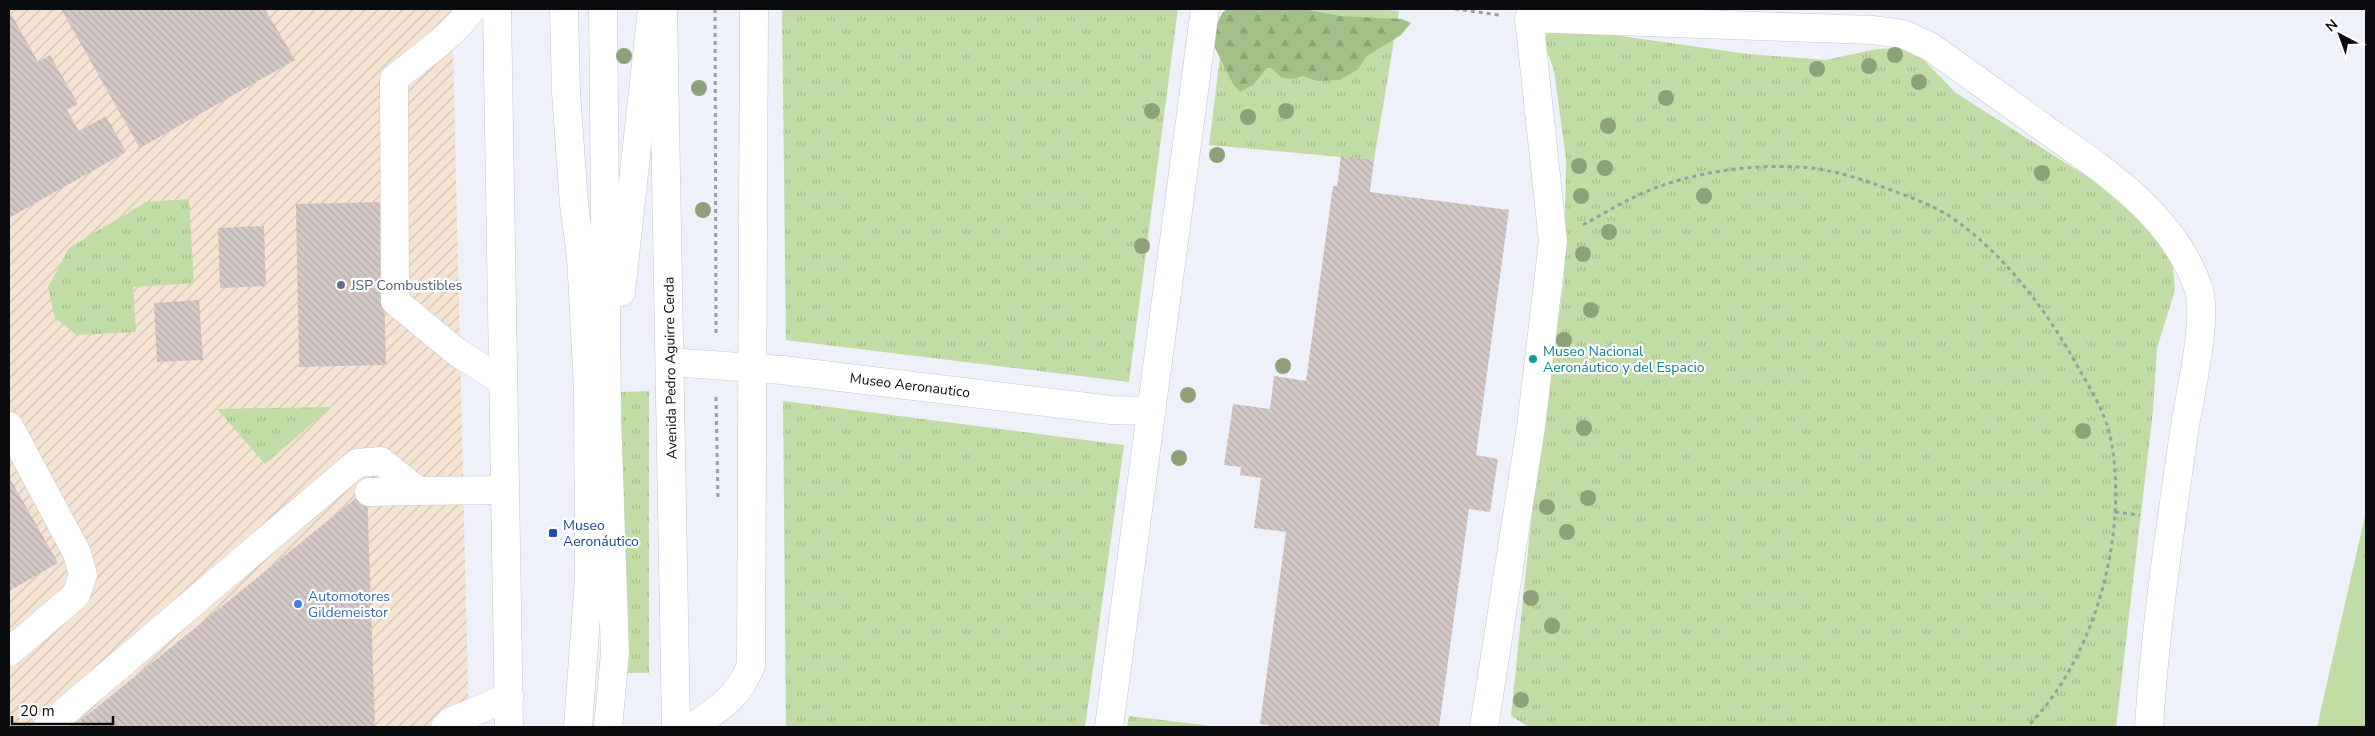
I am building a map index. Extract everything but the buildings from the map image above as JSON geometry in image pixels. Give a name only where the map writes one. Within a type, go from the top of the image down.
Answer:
[{"type":"main road","points":[[472,9],[447,36],[394,79],[395,301],[458,352],[503,381]]},
{"type":"main road","points":[[497,9],[509,727]]},
{"type":"main road","points":[[564,9],[566,92],[574,204],[581,256],[588,389],[589,576],[578,727]]},
{"type":"main road","points":[[603,9],[607,415],[615,653],[608,727]]},
{"type":"main road","points":[[607,415],[652,9]]},
{"type":"main road","name":"Avenida Pedro Aguirre Cerda","points":[[663,9],[676,727]]},
{"type":"main road","points":[[692,727],[725,705],[744,682],[751,665],[754,9]]},
{"type":"main road","points":[[1109,727],[1205,9]]},
{"type":"main road","points":[[1484,727],[1531,427],[1554,241],[1529,18],[1780,26],[1902,34],[1929,46],[2110,175],[2143,203],[2185,260],[2198,288],[2203,312],[2184,432],[2158,636],[2149,727]]},
{"type":"main road","name":"Museo Aeronautico","points":[[670,362],[753,368],[1111,410],[1150,411]]},
{"type":"main road","points":[[9,426],[77,553],[83,576],[76,595],[9,652]]},
{"type":"main road","points":[[47,727],[357,463],[381,461],[418,491]]},
{"type":"main road","points":[[369,492],[504,490]]},
{"type":"main road","points":[[445,727],[450,722],[509,696]]},
{"type":"path","points":[[1455,9],[1529,18]]},
{"type":"path","points":[[1554,241],[1644,192],[1692,178],[1743,168],[1798,167],[1855,177],[1916,199],[1961,224],[2002,261],[2040,305],[2095,397],[2109,434],[2114,468],[2116,512],[2101,601],[2081,646],[2059,686],[2027,727]]},
{"type":"shaded area","points":[[9,9],[452,9],[469,727],[9,727]]},
{"type":"green space","points":[[782,9],[1178,9],[1129,382],[786,340]]},
{"type":"green space","points":[[1226,9],[1380,9],[1399,11],[1374,160],[1209,145]]},
{"type":"green space","points":[[1228,9],[1304,9],[1340,16],[1402,19],[1411,23],[1401,35],[1367,56],[1357,70],[1339,80],[1317,81],[1303,76],[1293,79],[1282,78],[1271,68],[1267,68],[1253,85],[1240,92],[1233,84],[1213,44],[1213,33],[1222,13]]},
{"type":"green space","points":[[1557,27],[1748,54],[1825,60],[1877,49],[1901,48],[1924,60],[1956,93],[2094,181],[2142,222],[2172,255],[2175,290],[2157,348],[2153,411],[2116,727],[1529,727],[1511,716],[1531,521],[1564,279],[1566,159],[1554,70],[1544,44],[1547,32]]},
{"type":"green space","points":[[189,199],[194,283],[133,287],[136,332],[77,335],[55,318],[48,287],[69,248],[146,202]]},
{"type":"green space","points":[[649,391],[649,673],[625,673],[621,392]]},
{"type":"green space","points":[[783,401],[1124,445],[1085,727],[786,727]]},
{"type":"green space","points":[[331,407],[265,464],[217,409]]},
{"type":"green space","points":[[2366,511],[2366,727],[2317,727]]},
{"type":"green space","points":[[1129,716],[1220,727],[1127,727]]},
{"type":"place","name":"JSP Combustibles","points":[[341,285]]},
{"type":"place","name":"Museo Nacional Aeronáutico y del Espacio","points":[[1533,359]]},
{"type":"place","name":"Museo Aeronáutico","points":[[553,533]]},
{"type":"place","name":"Automotores Gildemeistor","points":[[298,604]]}]
